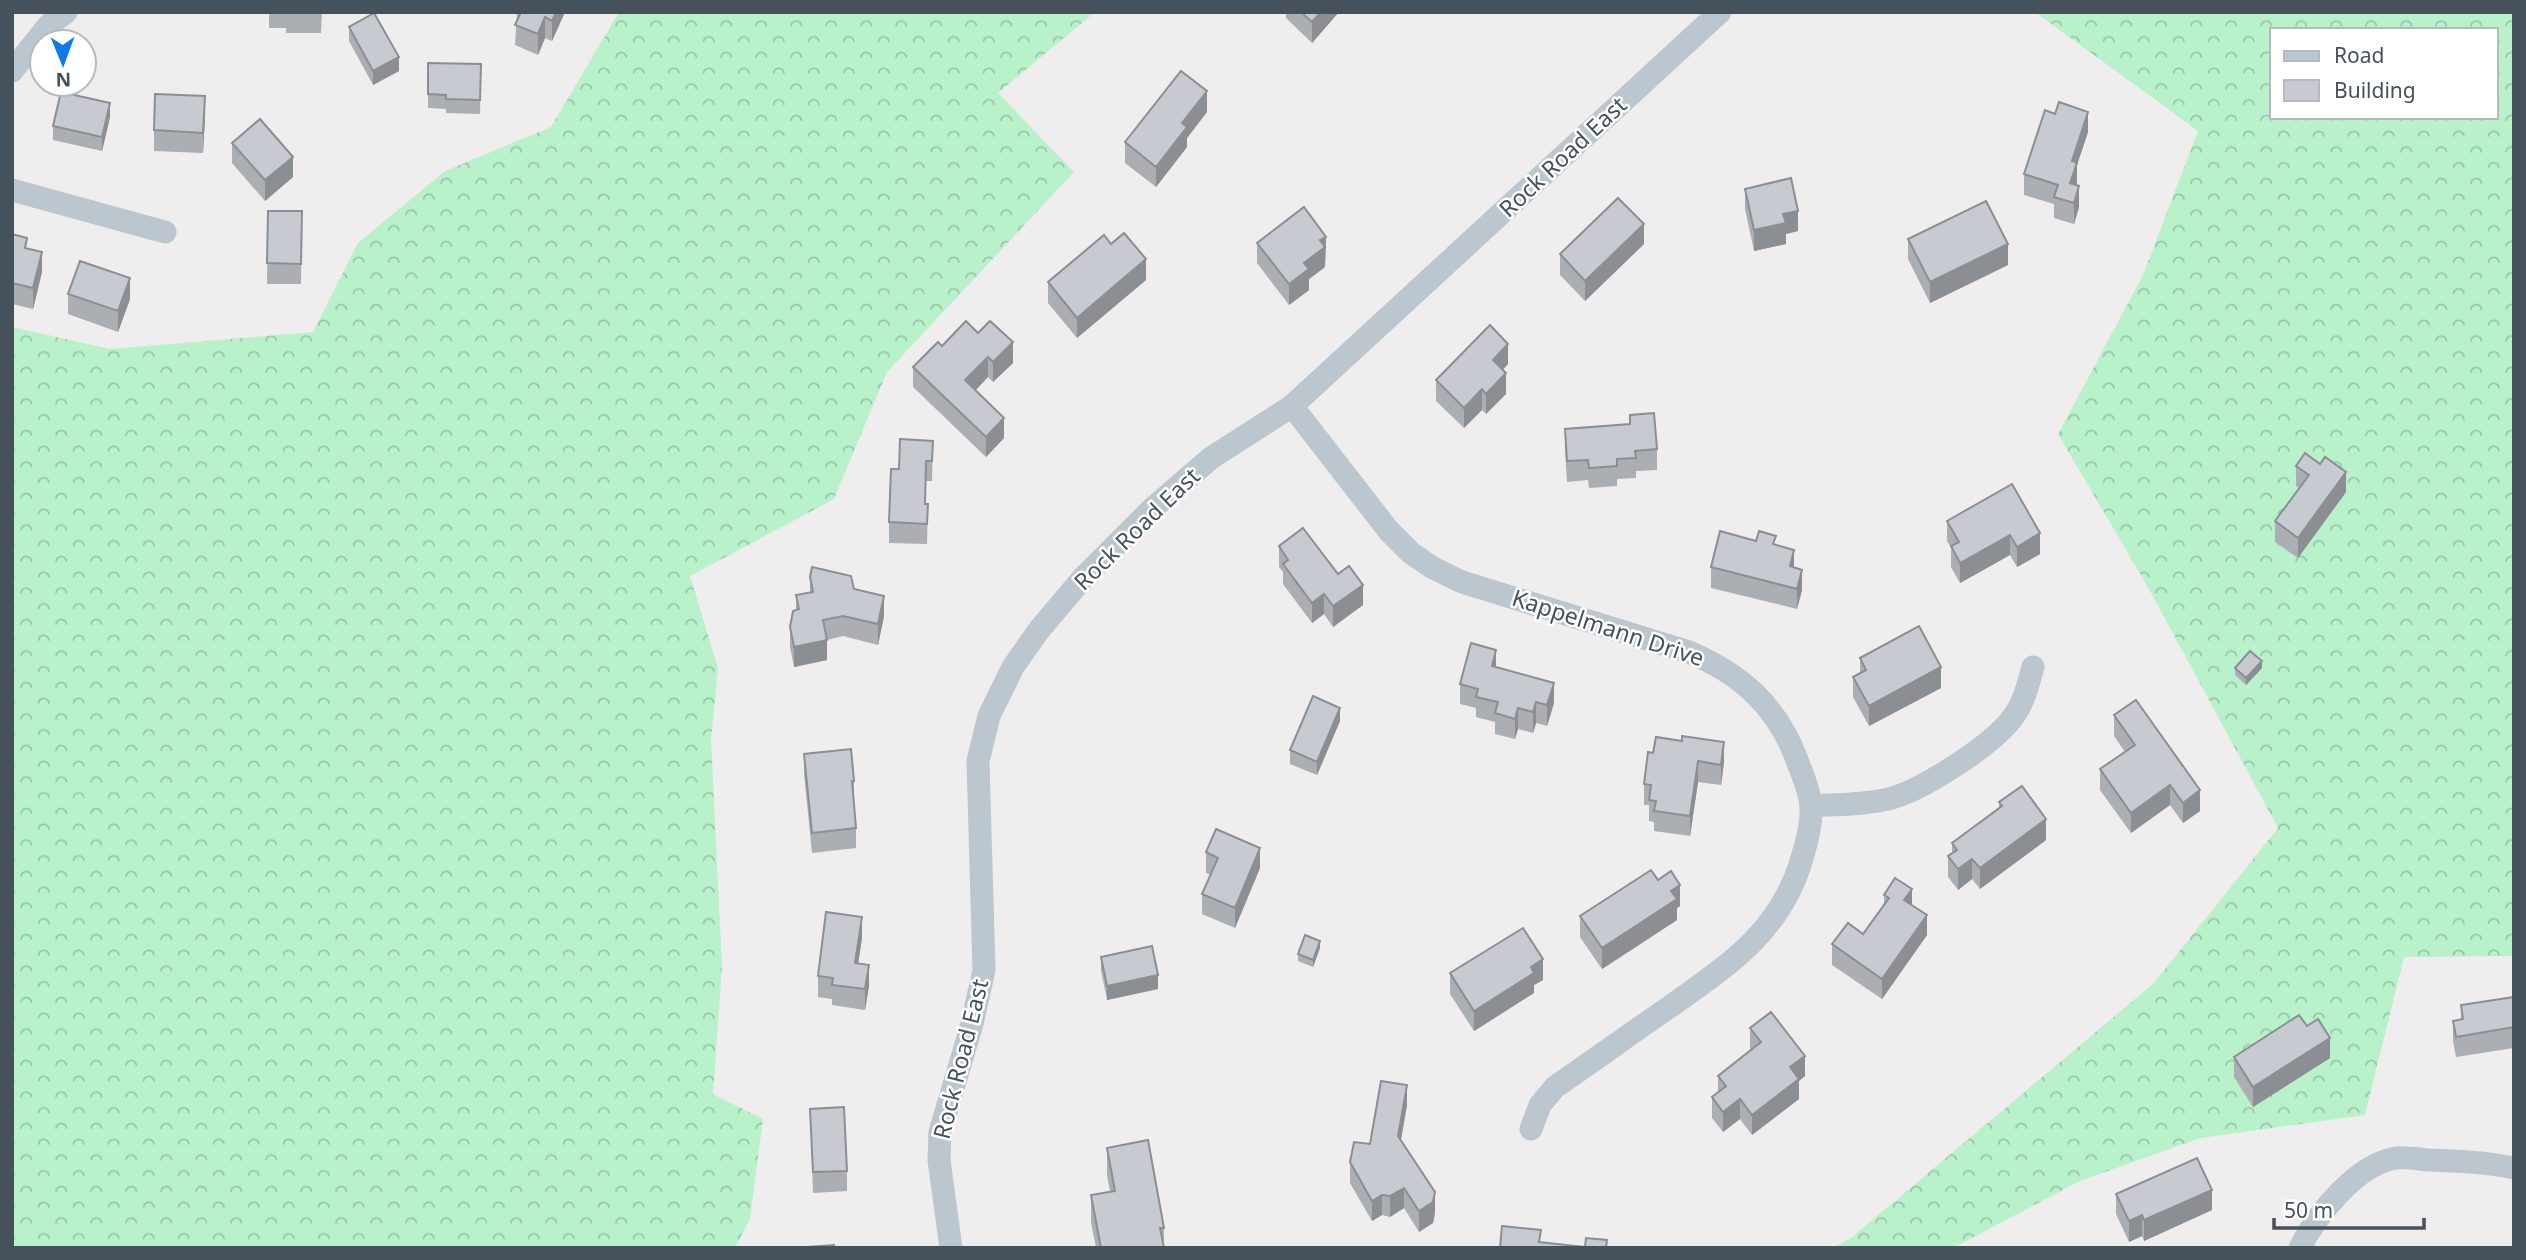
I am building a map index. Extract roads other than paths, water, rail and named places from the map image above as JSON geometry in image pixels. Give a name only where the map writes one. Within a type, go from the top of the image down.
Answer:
[{"type":"street","points":[[12,71],[49,26],[66,12]]},
{"type":"street","name":"Rock Road East","points":[[951,1248],[939,1160],[940,1132],[972,1024],[984,970],[978,761],[989,716],[1013,667],[1039,630],[1083,578],[1153,508],[1211,458],[1292,406],[1720,12]]},
{"type":"street","points":[[12,190],[164,232]]},
{"type":"street","name":"Kappelmann Drive","points":[[1292,406],[1389,531],[1410,553],[1462,582],[1689,652],[1713,662],[1737,677],[1760,698],[1781,726],[1794,753],[1811,806],[1807,842],[1797,876],[1785,902],[1767,928],[1728,965],[1555,1087],[1540,1105],[1531,1129]]},
{"type":"street","points":[[1811,806],[1891,799],[1934,781],[2000,732],[2014,717],[2024,699],[2033,667]]},
{"type":"street","points":[[2300,1248],[2311,1225],[2340,1191],[2363,1172],[2394,1158],[2482,1162],[2514,1168]]}]
